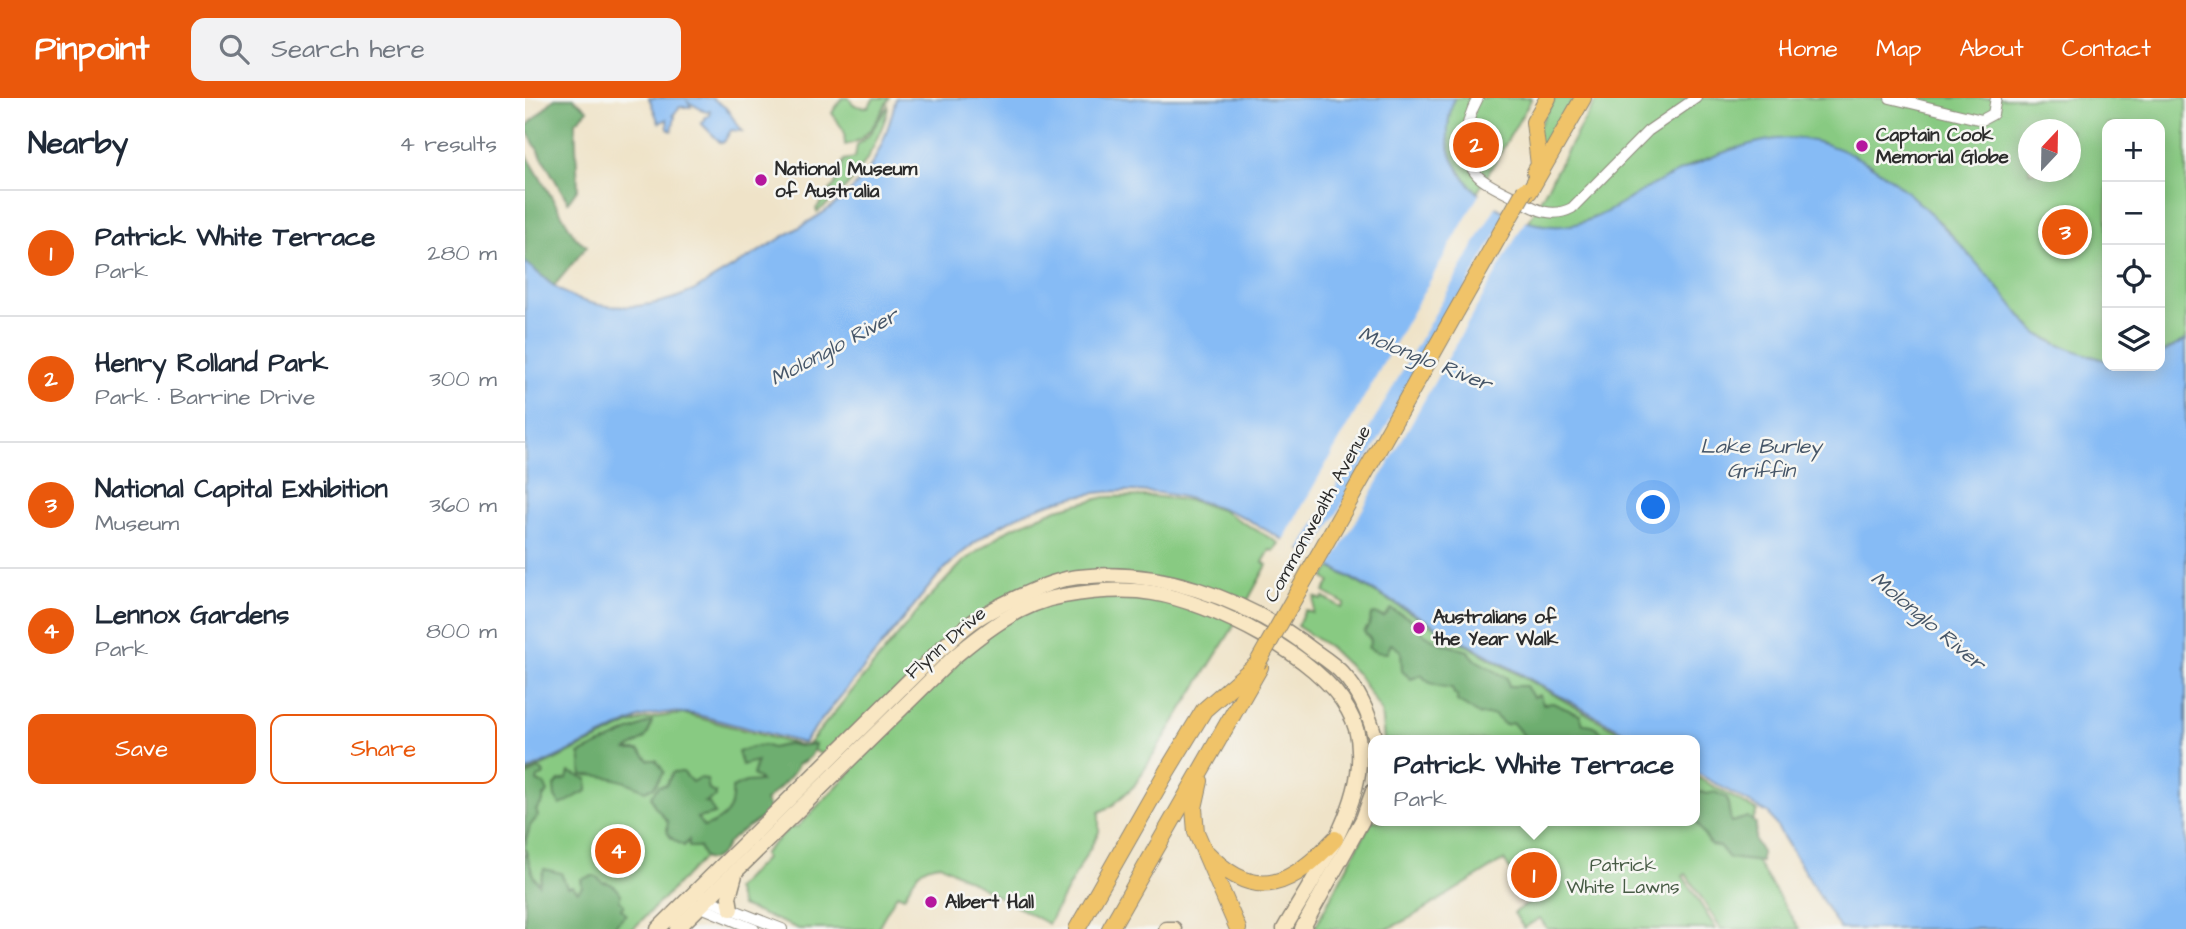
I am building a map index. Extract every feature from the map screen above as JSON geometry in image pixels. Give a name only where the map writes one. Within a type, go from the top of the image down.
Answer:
[{"type":"highway","name":"Commonwealth Avenue","points":[[1077,929],[1204,710],[1259,665],[1312,576],[1527,191],[1539,165],[1534,122],[1548,98]]},
{"type":"highway","name":"Commonwealth Avenue","points":[[1110,929],[1527,191],[1583,98]]},
{"type":"highway","points":[[1203,765],[1194,812],[1196,832],[1238,929]]},
{"type":"highway","points":[[1201,846],[1225,871],[1237,878],[1263,884],[1286,880],[1300,872],[1335,839]]},
{"type":"main road","name":"Flynn Drive","points":[[677,929],[697,899],[971,623],[1042,586],[1065,580],[1115,575],[1166,581],[1234,603],[1269,620],[1343,673],[1364,706],[1374,735]]},
{"type":"main road","name":"Flynn Drive","points":[[658,929],[736,870],[954,657],[994,625],[1032,605],[1061,596],[1103,592],[1153,593],[1224,615],[1310,667],[1338,695],[1349,712],[1359,749],[1360,768],[1356,787],[1335,839],[1285,929]]},
{"type":"main road","points":[[1302,929],[1363,819],[1368,805]]},
{"type":"main road","points":[[731,909],[729,897],[736,870]]},
{"type":"main road","points":[[1166,929],[1174,929]]},
{"type":"street","points":[[1478,98],[1468,122],[1466,140],[1467,154],[1477,175],[1536,209],[1550,214],[1572,208],[1648,131],[1696,98]]},
{"type":"street","points":[[1891,98],[1982,120],[1993,114],[1996,98]]},
{"type":"street","points":[[697,899],[782,929]]},
{"type":"street","points":[[697,899],[754,929]]},
{"type":"green space","points":[[555,98],[573,98],[588,110],[575,123],[578,188],[568,202],[525,128]]},
{"type":"green space","points":[[842,98],[849,98],[857,106],[868,107],[874,98],[889,98],[866,134],[845,145],[844,131],[832,113]]},
{"type":"green space","points":[[1454,98],[1532,98],[1477,193],[1459,170],[1450,149],[1448,126]]},
{"type":"green space","points":[[1555,98],[1574,98],[1543,152],[1529,144]]},
{"type":"green space","points":[[1598,98],[2186,98],[2186,340],[2165,351],[2165,119],[2102,119],[2102,359],[2064,347],[2036,333],[1944,226],[1921,205],[1870,164],[1823,143],[1799,139],[1733,149],[1693,164],[1604,214],[1559,227],[1528,223]]},
{"type":"green space","points":[[888,106],[873,148],[861,169],[837,196],[817,212],[816,209],[835,184],[844,160],[855,158],[857,145],[868,136]]},
{"type":"green space","points":[[525,152],[575,237],[587,246],[554,286],[525,262]]},
{"type":"green space","points":[[1150,496],[1193,501],[1221,510],[1279,543],[1274,551],[1270,550],[1263,562],[1267,565],[1231,631],[1134,786],[1112,806],[1099,812],[1099,832],[1048,924],[940,864],[921,871],[904,897],[897,894],[877,929],[799,929],[741,906],[735,889],[765,859],[763,854],[789,828],[797,827],[852,771],[812,749],[633,929],[525,929],[525,774],[630,724],[671,715],[685,714],[806,747],[926,601],[963,562],[1009,529],[1057,509],[1105,497]]},
{"type":"green space","points":[[1330,567],[1624,735],[1383,735],[1381,711],[1358,675],[1329,647],[1297,626],[1305,610],[1313,613],[1315,597],[1322,600],[1323,597],[1342,608],[1345,604],[1324,592],[1330,582],[1324,578]]},
{"type":"green space","points":[[1391,609],[1417,622],[1423,633],[1438,642],[1468,651],[1476,660],[1507,678],[1509,686],[1526,686],[1533,697],[1540,695],[1543,704],[1553,703],[1580,715],[1583,724],[1597,728],[1603,735],[1523,735],[1513,723],[1505,725],[1494,715],[1480,715],[1457,701],[1457,695],[1452,688],[1431,683],[1422,675],[1411,679],[1402,671],[1401,651],[1391,644],[1387,653],[1368,648],[1371,640],[1364,632],[1371,615],[1384,617]]},
{"type":"green space","points":[[652,721],[646,737],[627,750],[639,750],[649,760],[656,760],[664,772],[654,787],[645,791],[615,778],[582,775],[579,754]]},
{"type":"green space","points":[[789,744],[815,744],[810,757],[798,764],[789,778],[765,801],[770,810],[731,839],[716,858],[705,859],[699,847],[689,847],[689,840],[684,846],[670,837],[667,831],[668,822],[654,805],[651,796],[659,786],[666,785],[673,772],[683,772],[692,782],[699,778],[707,779],[709,790],[716,793],[716,797],[705,802],[709,803],[715,814],[697,818],[704,827],[718,821],[727,813],[732,788],[746,782],[761,781],[753,775],[757,761],[742,765],[738,752],[764,745],[772,748]]},
{"type":"green space","points":[[539,769],[544,774],[537,782],[545,785],[548,792],[536,810],[538,816],[530,826],[525,846],[525,776]]},
{"type":"green space","points":[[569,772],[587,779],[587,791],[560,805],[555,797],[554,787],[559,781],[567,779]]},
{"type":"green space","name":"Patrick White Lawns","points":[[1700,779],[1757,811],[1743,840],[1799,929],[1721,929],[1686,874],[1683,876],[1716,929],[1547,929],[1540,918],[1524,928],[1514,913],[1530,902],[1504,860],[1388,929],[1314,929],[1369,826],[1700,826]]},
{"type":"green space","points":[[1700,792],[1707,794],[1715,792],[1727,798],[1731,822],[1748,817],[1756,824],[1755,841],[1761,851],[1761,862],[1729,858],[1720,847],[1711,845],[1698,826]]},
{"type":"green space","points":[[525,848],[533,875],[539,884],[544,869],[561,873],[567,887],[572,886],[578,891],[582,887],[581,879],[593,876],[615,887],[621,894],[619,900],[624,905],[621,909],[626,914],[615,925],[618,929],[525,929]]},
{"type":"water","points":[[649,98],[712,98],[726,108],[742,131],[731,130],[721,143],[701,123],[709,116],[710,111],[706,112],[688,102],[691,107],[680,107],[673,115],[675,117],[672,131],[668,129],[667,119],[659,123]]},
{"type":"water","name":"Lake Burley Griffin","points":[[896,98],[1454,98],[1448,123],[1449,145],[1462,176],[1481,196],[1505,212],[1533,223],[1562,226],[1593,218],[1659,182],[1719,154],[1763,141],[1802,139],[1832,146],[1887,176],[1912,196],[1959,243],[2028,325],[2038,334],[2063,347],[2102,359],[2102,371],[2165,371],[2165,351],[2186,340],[2186,929],[1840,929],[1769,814],[1700,775],[1700,735],[1629,735],[1243,517],[1202,502],[1160,493],[1120,491],[1080,496],[1041,506],[1004,524],[969,547],[937,577],[803,743],[694,714],[660,713],[639,718],[525,772],[525,262],[555,287],[587,302],[623,307],[676,297],[693,291],[835,204],[863,177],[879,150]]},
{"type":"pier","points":[[1481,191],[1498,203],[1299,552],[1282,542]]},
{"type":"pier","points":[[1510,210],[1527,218],[1329,569],[1311,559]]},
{"type":"place","name":"Henry Rolland Park","points":[[1476,145]]},
{"type":"place","name":"Captain Cook Memorial Globe","points":[[1862,146]]},
{"type":"place","name":"National Museum of Australia","points":[[761,180]]},
{"type":"place","name":"National Capital Exhibition","points":[[2065,232]]},
{"type":"place","name":"Australians of the Year Walk","points":[[1419,628]]},
{"type":"place","name":"Lennox Gardens","points":[[618,851]]},
{"type":"place","name":"Patrick White Terrace","points":[[1534,875]]},
{"type":"place","name":"Albert Hall","points":[[931,902]]},
{"type":"water label","name":"Molonglo River","points":[[834,347]]},
{"type":"water label","name":"Molonglo River","points":[[1425,359]]},
{"type":"water label","name":"Molonglo River","points":[[1928,621]]}]
